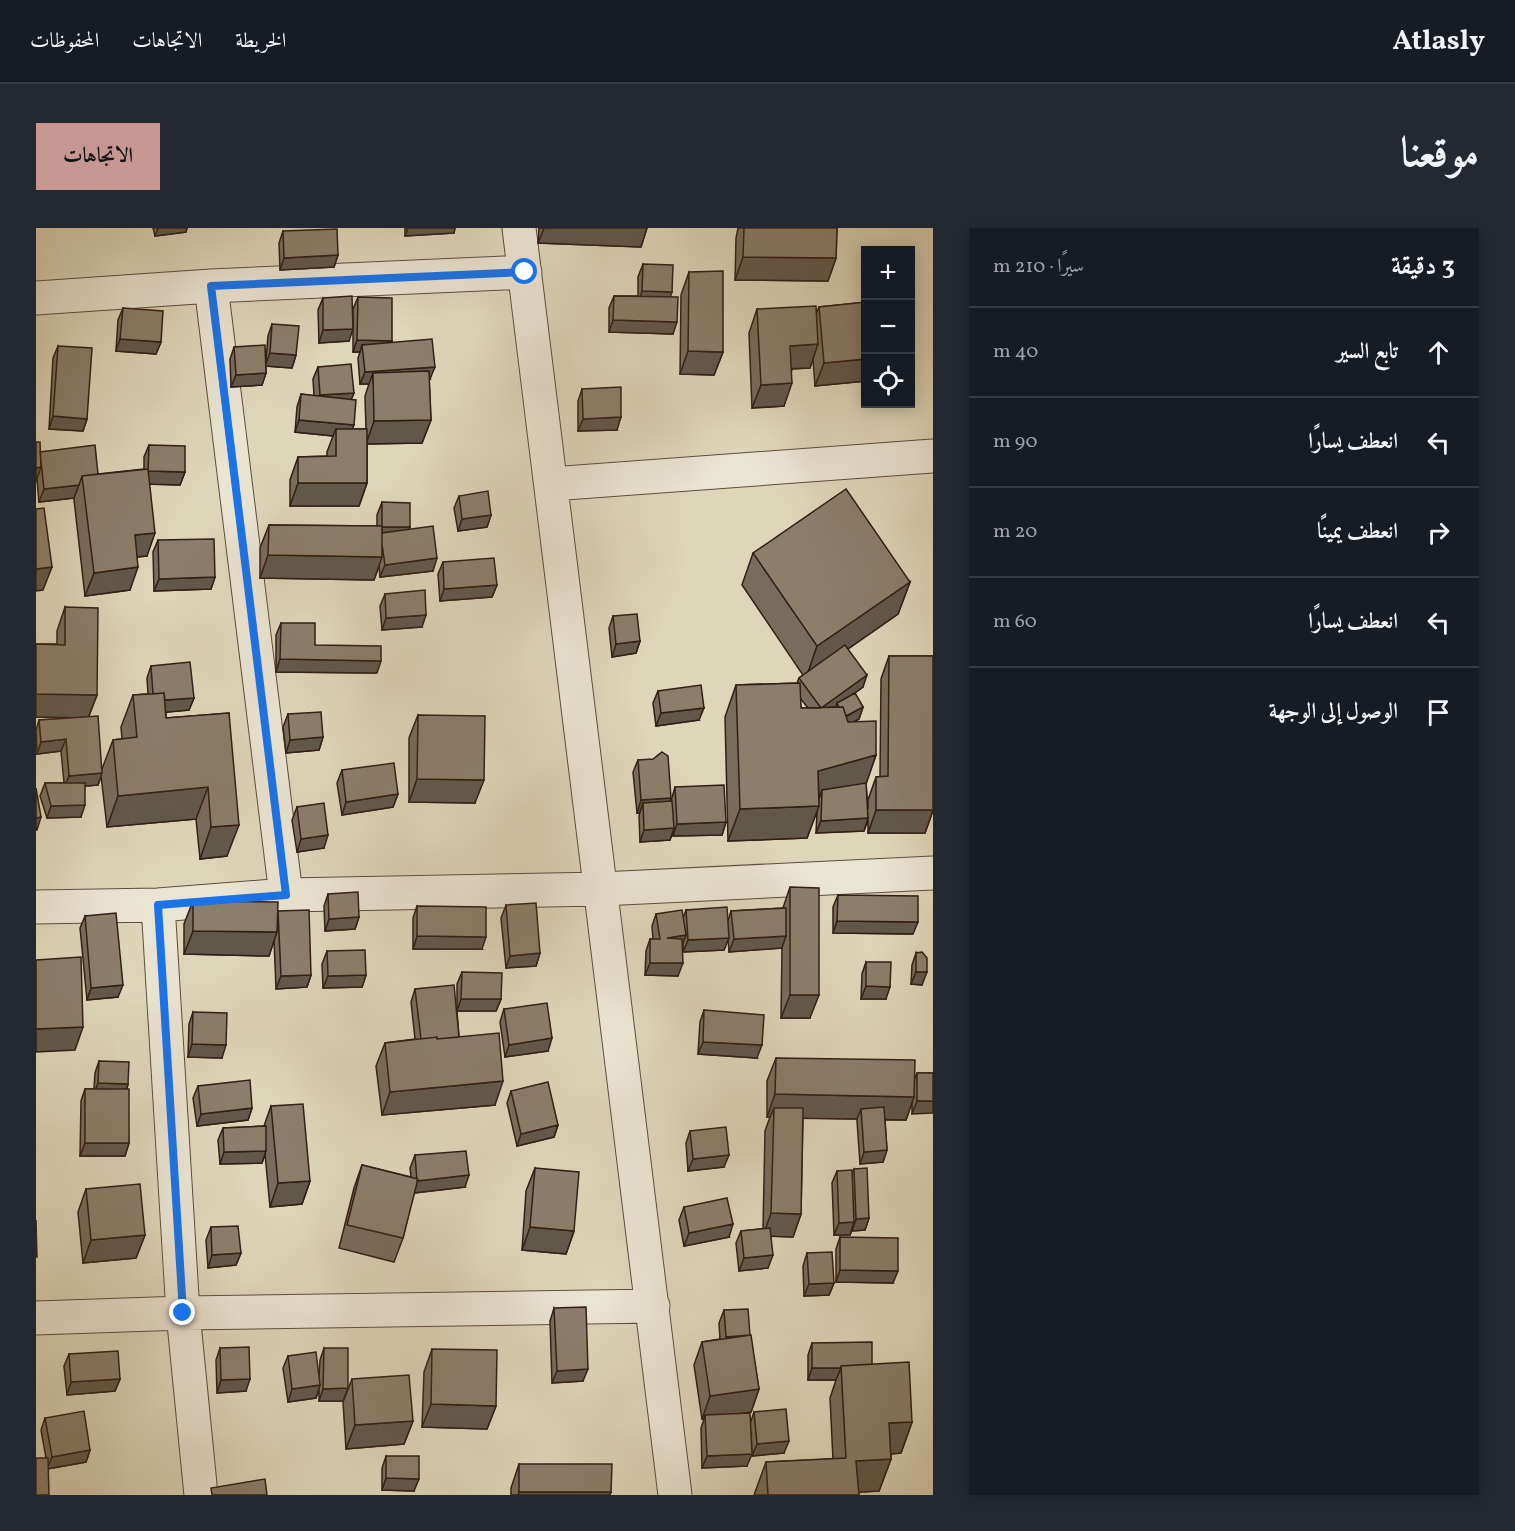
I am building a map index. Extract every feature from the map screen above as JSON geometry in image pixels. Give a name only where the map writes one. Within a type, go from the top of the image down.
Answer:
[{"type":"street","points":[[519,228],[675,1495]]},
{"type":"street","points":[[36,298],[211,286],[525,272]]},
{"type":"street","points":[[211,286],[286,895]]},
{"type":"street","points":[[551,484],[933,456]]},
{"type":"street","points":[[36,907],[158,905],[286,895],[601,889],[933,873]]},
{"type":"street","points":[[158,905],[183,1313],[201,1495]]},
{"type":"street","points":[[36,1318],[183,1313],[653,1306]]},
{"type":"building","points":[[744,228],[837,228],[836,258],[743,257]]},
{"type":"building","points":[[337,229],[338,255],[284,258],[283,231]]},
{"type":"building","points":[[643,264],[673,265],[672,292],[642,291]]},
{"type":"building","points":[[723,271],[723,352],[688,351],[689,272]]},
{"type":"building","points":[[352,296],[353,329],[323,330],[323,298]]},
{"type":"building","points":[[614,296],[678,297],[677,322],[613,320]]},
{"type":"building","points":[[358,297],[392,298],[392,341],[357,340]]},
{"type":"building","points":[[861,303],[861,359],[824,363],[819,307]]},
{"type":"building","points":[[816,306],[818,344],[790,346],[792,383],[761,385],[757,309]]},
{"type":"building","points":[[123,308],[163,311],[161,342],[120,339]]},
{"type":"building","points":[[272,324],[299,326],[296,355],[270,353]]},
{"type":"building","points":[[432,339],[435,367],[365,372],[362,345]]},
{"type":"building","points":[[265,345],[266,373],[236,375],[234,347]]},
{"type":"building","points":[[58,346],[92,348],[87,419],[53,416]]},
{"type":"building","points":[[351,364],[354,393],[320,395],[318,367]]},
{"type":"building","points":[[429,371],[431,420],[374,421],[373,373]]},
{"type":"building","points":[[621,387],[621,417],[583,419],[582,389]]},
{"type":"building","points":[[301,394],[356,400],[354,425],[299,420]]},
{"type":"building","points":[[336,429],[367,429],[367,483],[298,483],[298,457],[336,456]]},
{"type":"building","points":[[36,442],[40,442],[41,467],[36,468]]},
{"type":"building","points":[[95,445],[98,474],[82,476],[79,485],[44,489],[40,452]]},
{"type":"building","points":[[149,445],[185,446],[185,472],[148,471]]},
{"type":"building","points":[[148,469],[155,533],[135,535],[138,567],[94,573],[82,476]]},
{"type":"building","points":[[846,489],[910,582],[817,646],[753,553]]},
{"type":"building","points":[[488,491],[491,515],[462,519],[459,496]]},
{"type":"building","points":[[382,502],[410,503],[410,527],[382,527]]},
{"type":"building","points":[[44,508],[52,567],[36,569],[36,509]]},
{"type":"building","points":[[269,525],[382,526],[382,557],[268,555]]},
{"type":"building","points":[[433,526],[437,558],[385,565],[382,533]]},
{"type":"building","points":[[214,539],[215,577],[159,579],[158,540]]},
{"type":"building","points":[[494,558],[497,585],[444,589],[443,562]]},
{"type":"building","points":[[425,590],[426,615],[386,618],[385,594]]},
{"type":"building","points":[[65,607],[98,608],[97,695],[36,694],[36,644],[65,645]]},
{"type":"building","points":[[637,614],[640,641],[616,644],[613,616]]},
{"type":"building","points":[[281,623],[315,623],[315,645],[381,646],[381,661],[280,659]]},
{"type":"building","points":[[845,645],[867,675],[821,708],[799,678]]},
{"type":"building","points":[[889,656],[933,656],[933,810],[876,810],[876,777],[888,776]]},
{"type":"building","points":[[190,662],[194,698],[165,700],[164,693],[153,694],[151,666]]},
{"type":"building","points":[[800,683],[801,708],[843,707],[848,722],[876,721],[876,755],[818,771],[819,806],[740,809],[736,685]]},
{"type":"building","points":[[701,685],[704,708],[661,713],[658,691]]},
{"type":"building","points":[[164,693],[166,718],[229,713],[239,825],[211,827],[208,787],[118,796],[113,740],[137,737],[133,695]]},
{"type":"building","points":[[855,693],[863,707],[846,716],[843,707],[839,707],[837,703]]},
{"type":"building","points":[[321,712],[323,737],[290,740],[288,714]]},
{"type":"building","points":[[418,715],[485,716],[484,780],[417,779]]},
{"type":"building","points":[[98,716],[102,773],[69,776],[66,739],[41,742],[39,720]]},
{"type":"building","points":[[662,752],[668,756],[671,798],[641,800],[638,760],[653,759]]},
{"type":"building","points":[[394,763],[398,794],[346,802],[342,770]]},
{"type":"building","points":[[45,783],[85,783],[85,805],[51,806]]},
{"type":"building","points":[[866,783],[868,818],[821,821],[822,790]]},
{"type":"building","points":[[724,785],[726,822],[677,824],[675,787]]},
{"type":"building","points":[[36,788],[41,817],[36,818]]},
{"type":"building","points":[[672,801],[674,828],[644,830],[643,803]]},
{"type":"building","points":[[324,803],[328,835],[301,839],[297,807]]},
{"type":"building","points":[[790,887],[819,888],[819,995],[790,995]]},
{"type":"building","points":[[358,892],[359,917],[329,919],[328,894]]},
{"type":"building","points":[[838,895],[918,896],[918,922],[837,921]]},
{"type":"building","points":[[193,901],[278,902],[277,932],[193,931]]},
{"type":"building","points":[[536,903],[540,953],[510,956],[506,905]]},
{"type":"building","points":[[417,906],[486,907],[486,937],[417,936]]},
{"type":"building","points":[[727,907],[729,938],[688,940],[686,910]]},
{"type":"building","points":[[786,908],[786,936],[734,939],[731,911]]},
{"type":"building","points":[[309,910],[311,975],[281,976],[278,911]]},
{"type":"building","points":[[682,910],[686,935],[667,938],[682,939],[683,963],[650,963],[650,939],[660,939],[656,914]]},
{"type":"building","points":[[116,913],[123,985],[91,988],[85,916]]},
{"type":"building","points":[[365,950],[366,975],[328,976],[327,951]]},
{"type":"building","points":[[922,952],[927,958],[927,972],[916,972],[916,953]]},
{"type":"building","points":[[81,957],[83,1027],[36,1029],[36,960]]},
{"type":"building","points":[[866,962],[891,962],[890,987],[866,986]]},
{"type":"building","points":[[462,972],[502,973],[501,999],[461,999]]},
{"type":"building","points":[[454,985],[459,1037],[421,1039],[415,989]]},
{"type":"building","points":[[547,1003],[552,1038],[509,1045],[504,1009]]},
{"type":"building","points":[[704,1010],[764,1015],[762,1045],[703,1042]]},
{"type":"building","points":[[193,1012],[227,1013],[226,1045],[192,1044]]},
{"type":"building","points":[[499,1033],[503,1081],[390,1092],[385,1043]]},
{"type":"building","points":[[776,1058],[915,1060],[914,1097],[775,1094]]},
{"type":"building","points":[[99,1061],[129,1062],[128,1084],[98,1083]]},
{"type":"building","points":[[917,1073],[933,1073],[933,1101],[917,1101]]},
{"type":"building","points":[[250,1080],[252,1108],[201,1114],[198,1086]]},
{"type":"building","points":[[548,1082],[558,1125],[521,1134],[511,1091]]},
{"type":"building","points":[[85,1089],[129,1089],[129,1143],[85,1143]]},
{"type":"building","points":[[303,1104],[310,1181],[278,1183],[271,1106]]},
{"type":"building","points":[[884,1107],[887,1150],[864,1152],[861,1109]]},
{"type":"building","points":[[774,1108],[803,1108],[801,1214],[771,1213]]},
{"type":"building","points":[[266,1126],[266,1151],[224,1152],[223,1128]]},
{"type":"building","points":[[726,1127],[729,1155],[693,1159],[690,1131]]},
{"type":"building","points":[[466,1151],[469,1175],[417,1181],[415,1155]]},
{"type":"building","points":[[362,1165],[418,1179],[403,1238],[347,1225]]},
{"type":"building","points":[[535,1168],[579,1172],[574,1231],[530,1227]]},
{"type":"building","points":[[867,1168],[869,1218],[856,1219],[854,1169]]},
{"type":"building","points":[[852,1170],[854,1222],[839,1223],[837,1171]]},
{"type":"building","points":[[140,1184],[145,1235],[91,1240],[86,1189]]},
{"type":"building","points":[[727,1198],[733,1224],[689,1233],[684,1207]]},
{"type":"building","points":[[238,1226],[241,1253],[212,1255],[211,1227]]},
{"type":"building","points":[[770,1228],[773,1255],[744,1258],[741,1231]]},
{"type":"building","points":[[840,1237],[898,1238],[898,1271],[840,1270]]},
{"type":"building","points":[[832,1252],[834,1283],[809,1284],[807,1253]]},
{"type":"building","points":[[586,1307],[588,1369],[557,1371],[554,1308]]},
{"type":"building","points":[[748,1309],[750,1335],[726,1337],[724,1310]]},
{"type":"building","points":[[751,1335],[759,1389],[710,1396],[702,1342]]},
{"type":"building","points":[[872,1342],[872,1364],[841,1366],[841,1368],[812,1368],[812,1343]]},
{"type":"building","points":[[249,1347],[250,1379],[221,1380],[220,1348]]},
{"type":"building","points":[[324,1348],[348,1348],[348,1388],[323,1389]]},
{"type":"building","points":[[432,1349],[497,1350],[496,1406],[431,1404]]},
{"type":"building","points":[[118,1351],[120,1379],[71,1382],[69,1354]]},
{"type":"building","points":[[316,1352],[320,1385],[292,1389],[288,1356]]},
{"type":"building","points":[[909,1362],[912,1422],[889,1423],[891,1459],[856,1461],[859,1495],[768,1495],[766,1462],[846,1458],[841,1366]]},
{"type":"building","points":[[409,1375],[413,1421],[355,1425],[352,1379]]},
{"type":"building","points":[[786,1409],[789,1441],[757,1444],[754,1412]]},
{"type":"building","points":[[84,1411],[90,1450],[52,1457],[45,1418]]},
{"type":"building","points":[[750,1413],[752,1454],[707,1456],[705,1415]]},
{"type":"building","points":[[386,1456],[419,1456],[419,1479],[386,1478]]},
{"type":"building","points":[[36,1458],[48,1458],[49,1495],[36,1495]]},
{"type":"building","points":[[519,1464],[612,1464],[611,1492],[519,1492]]},
{"type":"building","points":[[265,1479],[267,1495],[212,1495],[211,1488]]},
{"type":"route","points":[[183,1313],[158,905],[286,895],[211,286],[525,272]]}]
